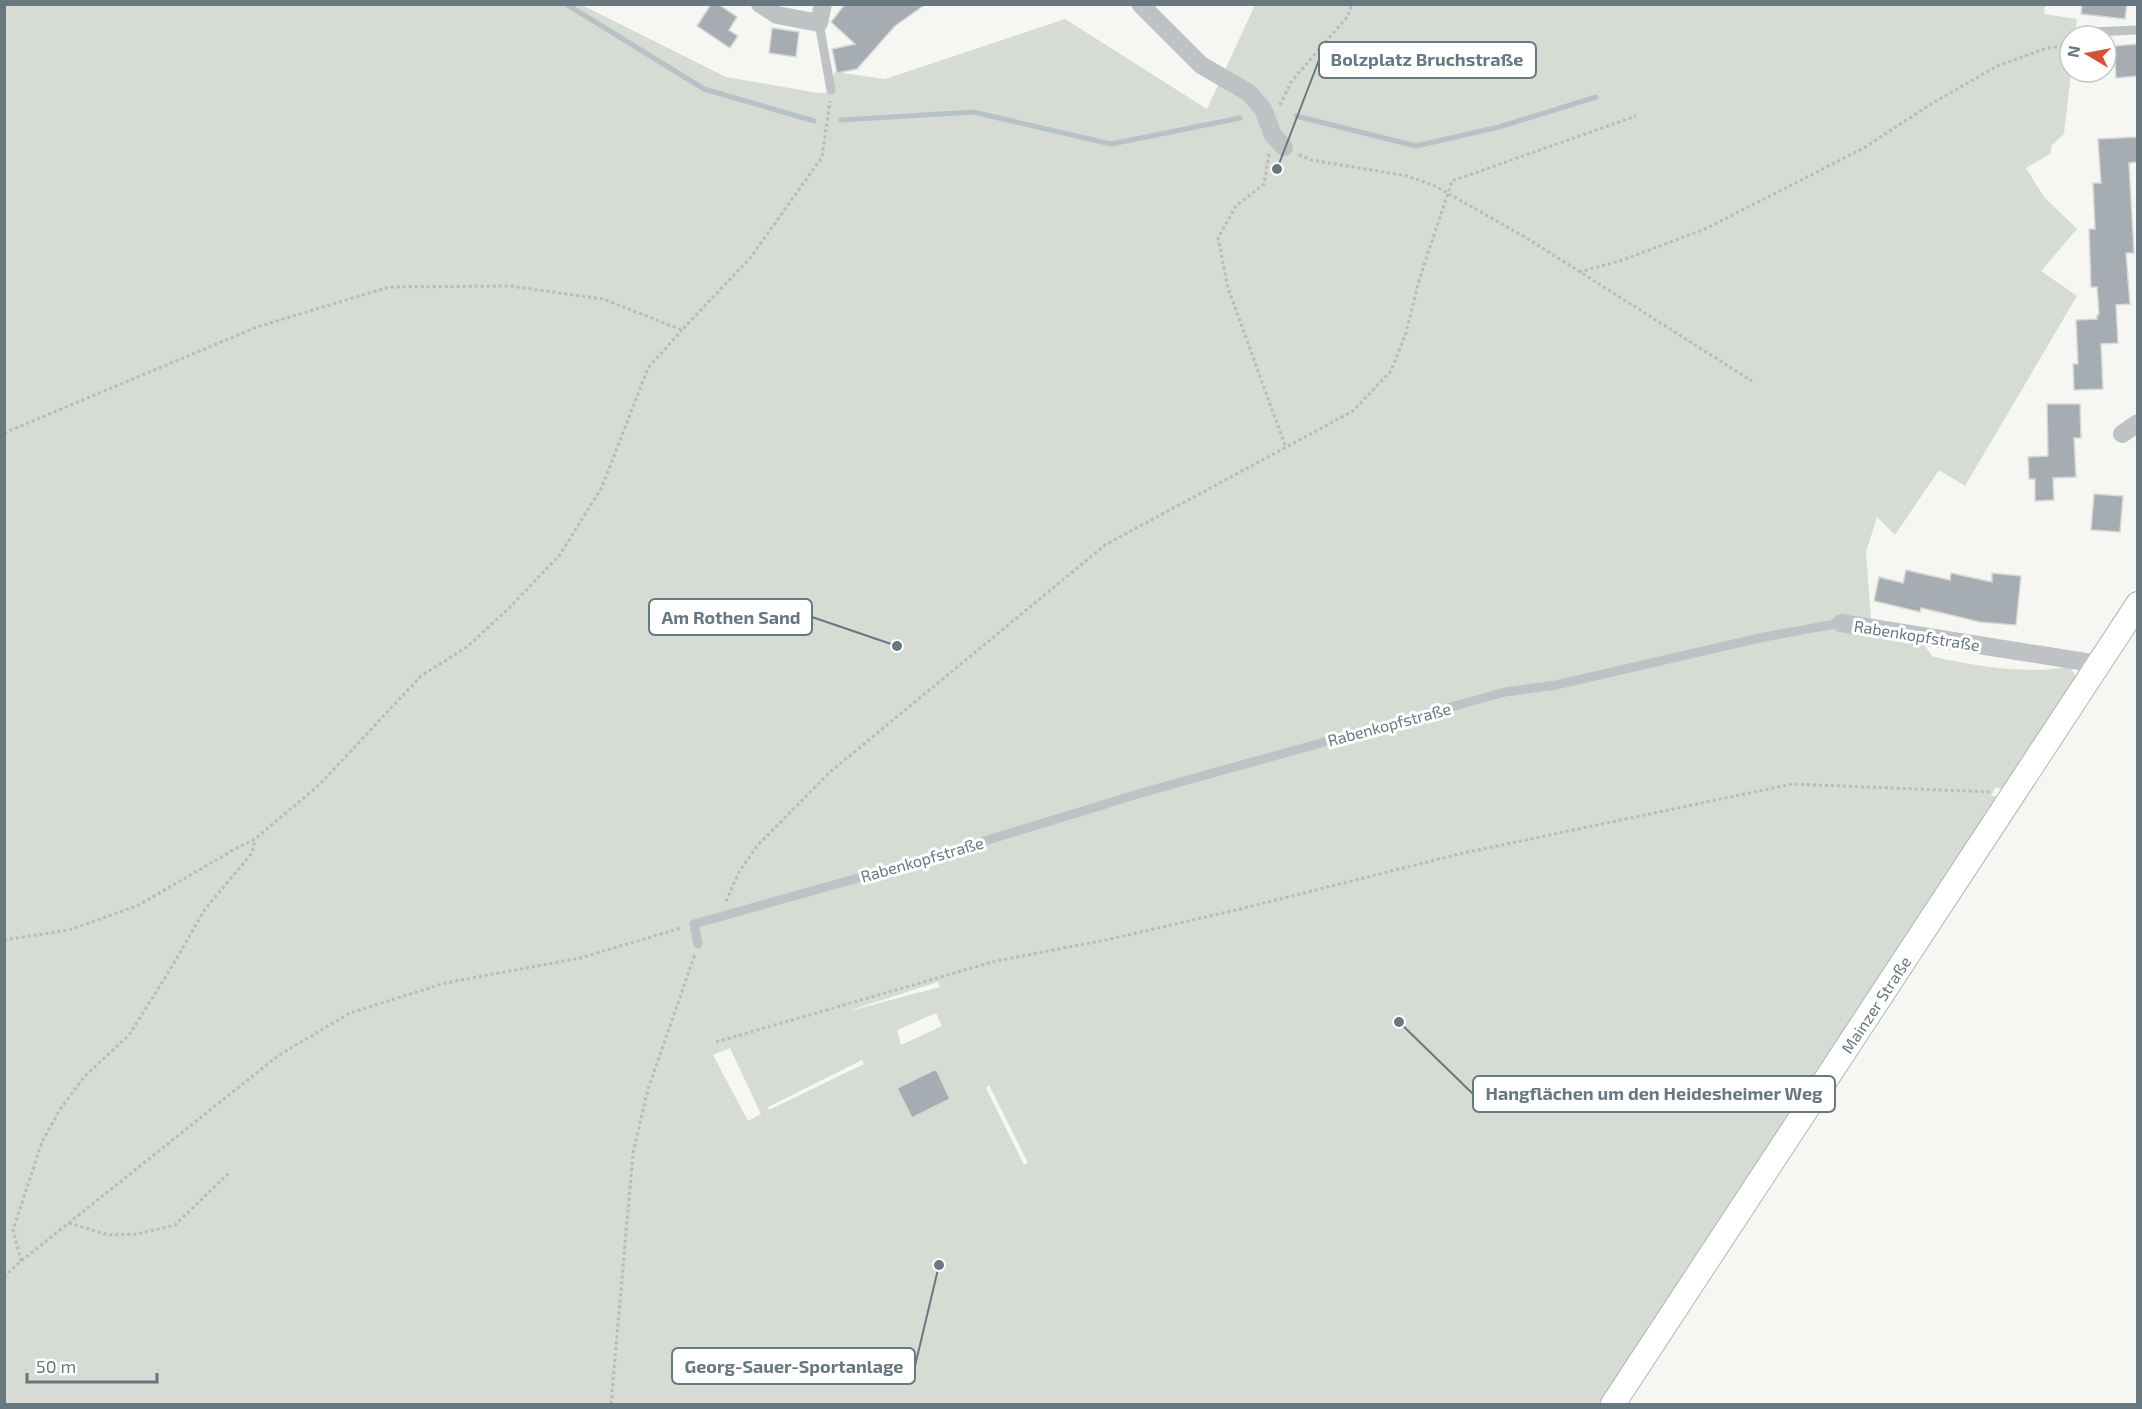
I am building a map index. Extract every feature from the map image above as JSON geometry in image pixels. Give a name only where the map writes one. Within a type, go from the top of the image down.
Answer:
[{"type":"main road","name":"Mainzer Straße","points":[[1613,1404],[2138,604]]},
{"type":"street","points":[[760,4],[777,15],[819,23],[823,4]]},
{"type":"street","points":[[1140,4],[1201,65],[1249,93],[1263,109],[1276,136]]},
{"type":"street","points":[[2122,434],[2138,423]]},
{"type":"street","name":"Rabenkopfstraße","points":[[1841,623],[2098,664]]},
{"type":"lane","points":[[819,23],[831,90]]},
{"type":"lane","points":[[2118,31],[2138,30]]},
{"type":"lane","name":"Rabenkopfstraße","points":[[694,924],[926,859],[1148,791],[1505,692],[1556,685],[1764,637],[1841,623]]},
{"type":"lane","points":[[694,924],[699,944]]},
{"type":"path","points":[[1286,448],[1227,288],[1218,238],[1236,206],[1264,184],[1291,82],[1348,16],[1352,4]]},
{"type":"path","points":[[1579,272],[1620,261],[1705,230],[1862,149],[1931,104],[1997,66],[2047,48],[2058,47]]},
{"type":"path","points":[[4,940],[69,930],[137,906],[255,839],[319,785],[421,676],[467,647],[507,610],[559,556],[602,487],[648,368],[751,257],[822,157],[831,90]]},
{"type":"path","points":[[723,916],[727,897],[739,872],[757,846],[830,772],[1105,545],[1245,467],[1286,448],[1353,411],[1391,370],[1406,333],[1420,277],[1452,181],[1636,116]]},
{"type":"path","points":[[1276,136],[1312,159],[1407,176],[1448,193],[1525,237],[1752,381]]},
{"type":"path","points":[[4,433],[257,327],[389,287],[510,286],[603,299],[682,330]]},
{"type":"path","points":[[716,1042],[996,961],[1106,940],[1207,917],[1459,854],[1792,784],[2015,793]]},
{"type":"path","points":[[21,1261],[13,1230],[42,1142],[59,1111],[84,1077],[129,1035],[205,909],[252,853],[255,839]]},
{"type":"path","points":[[4,1277],[279,1055],[350,1013],[445,983],[580,958],[694,924]]},
{"type":"path","points":[[611,1404],[633,1153],[648,1089],[699,944]]},
{"type":"path","points":[[69,1223],[109,1235],[137,1234],[175,1225],[230,1172]]},
{"type":"shaded area","points":[[4,5],[582,5],[726,77],[818,93],[826,93],[835,72],[885,79],[1065,19],[1207,109],[1255,5],[2045,5],[2044,14],[2077,19],[2076,24],[2058,24],[2058,84],[2070,84],[2064,134],[2052,145],[2050,154],[2026,168],[2044,197],[2077,229],[2041,271],[2077,296],[1965,486],[1939,470],[1895,535],[1877,517],[1866,552],[1871,618],[1860,632],[1925,646],[1932,656],[1971,664],[2020,670],[2070,667],[2078,680],[2006,789],[1995,788],[1991,796],[2001,796],[1602,1404],[5,1404]],"holes":[[[938,982],[940,987],[853,1010],[854,1009]],[[936,1013],[942,1026],[901,1045],[897,1030]],[[730,1048],[761,1114],[748,1121],[713,1055]],[[862,1060],[864,1064],[769,1110],[768,1107]],[[989,1085],[1028,1163],[1024,1165],[986,1088]]]},
{"type":"building","points":[[711,4],[718,4],[737,17],[729,30],[738,36],[730,48],[697,26]]},
{"type":"building","points":[[845,4],[926,4],[895,26],[857,69],[837,73],[832,49],[855,44],[831,22]]},
{"type":"building","points":[[2082,4],[2127,4],[2125,19],[2081,14]]},
{"type":"building","points":[[772,28],[799,32],[796,57],[769,53]]},
{"type":"building","points":[[2138,44],[2138,76],[2118,78],[2118,46]]},
{"type":"building","points":[[2137,137],[2138,162],[2129,163],[2134,253],[2126,253],[2130,304],[2116,305],[2118,343],[2101,344],[2103,389],[2074,390],[2073,364],[2078,364],[2076,320],[2097,319],[2099,314],[2097,287],[2091,287],[2089,229],[2095,229],[2093,183],[2101,183],[2098,139]]},
{"type":"building","points":[[2047,404],[2080,404],[2081,438],[2074,438],[2076,477],[2053,478],[2054,500],[2035,501],[2035,479],[2029,479],[2028,457],[2048,456]]},
{"type":"building","points":[[2094,494],[2123,496],[2120,532],[2091,530]]},
{"type":"building","points":[[1906,570],[1950,580],[1951,573],[1992,582],[1992,573],[2021,576],[2016,625],[1980,622],[1921,608],[1920,612],[1874,601],[1879,577],[1903,583]]},
{"type":"building","points":[[936,1069],[950,1099],[912,1118],[897,1088]]},
{"type":"waterway","points":[[566,4],[704,89],[814,121]]},
{"type":"waterway","points":[[1296,116],[1416,146],[1499,127],[1596,97]]},
{"type":"waterway","points":[[841,120],[973,112],[1111,144],[1240,118]]},
{"type":"place","name":"Bolzplatz Bruchstraße","points":[[1277,169]]},
{"type":"place","name":"Am Rothen Sand","points":[[897,646]]},
{"type":"place","name":"Hangflächen um den Heidesheimer Weg","points":[[1399,1022]]},
{"type":"place","name":"Georg-Sauer-Sportanlage","points":[[939,1265]]}]
